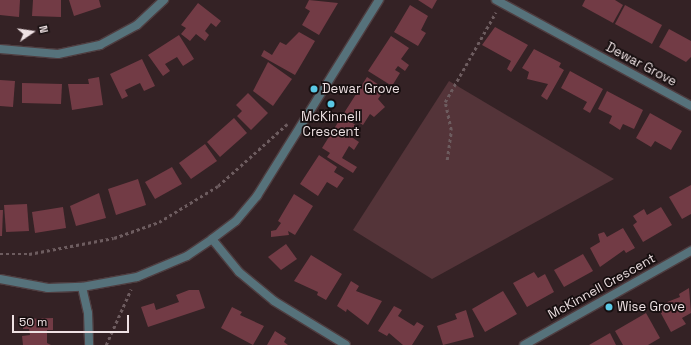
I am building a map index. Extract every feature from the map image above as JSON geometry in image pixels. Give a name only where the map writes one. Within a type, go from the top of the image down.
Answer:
[{"type":"street","points":[[0,49],[58,54],[100,45],[137,25],[164,0]]},
{"type":"street","points":[[0,279],[48,288],[82,287],[137,277],[187,256],[236,221],[256,196],[379,0]]},
{"type":"street","name":"Dewar Grove","points":[[498,2],[691,106]]},
{"type":"street","points":[[212,238],[239,272],[274,301],[346,345]]},
{"type":"street","name":"McKinnell Crescent","points":[[524,345],[691,250]]},
{"type":"street","points":[[82,287],[88,313],[89,345]]},
{"type":"path","points":[[447,160],[451,130],[446,102],[498,2]]},
{"type":"path","points":[[0,254],[29,254],[114,238],[159,222],[218,186],[272,141],[292,118]]},
{"type":"path","points":[[106,345],[137,277]]},
{"type":"shaded area","points":[[449,81],[614,179],[432,279],[353,230]]},
{"type":"building","points":[[0,0],[20,0],[19,17],[0,15]]},
{"type":"building","points":[[33,0],[61,0],[61,17],[32,16]]},
{"type":"building","points":[[69,0],[99,0],[101,7],[74,16]]},
{"type":"building","points":[[309,0],[338,3],[319,35],[302,25],[310,11],[305,8]]},
{"type":"building","points":[[418,0],[437,0],[432,9]]},
{"type":"building","points":[[585,0],[615,0],[623,5],[613,23],[582,6]]},
{"type":"building","points":[[198,3],[221,21],[216,27],[211,23],[205,31],[209,35],[205,41],[196,34],[190,41],[181,34],[186,28],[181,25]]},
{"type":"building","points":[[410,5],[428,16],[421,30],[426,33],[418,46],[394,32]]},
{"type":"building","points":[[625,5],[662,25],[652,44],[615,24]]},
{"type":"building","points":[[495,27],[528,45],[511,72],[507,69],[511,61],[482,45]]},
{"type":"building","points":[[669,29],[691,41],[691,57],[686,62],[659,47]]},
{"type":"building","points":[[299,32],[315,41],[295,75],[261,56],[264,50],[272,55],[280,42],[286,45]]},
{"type":"building","points":[[179,35],[194,59],[183,66],[177,57],[165,64],[170,71],[163,76],[148,55]]},
{"type":"building","points":[[391,36],[409,48],[401,59],[409,65],[405,71],[398,66],[395,70],[400,73],[392,86],[368,71]]},
{"type":"building","points":[[534,49],[561,63],[559,67],[564,70],[547,100],[541,96],[548,84],[527,79],[529,72],[522,68]]},
{"type":"building","points":[[142,59],[155,86],[144,91],[140,83],[125,90],[128,96],[122,99],[110,74]]},
{"type":"building","points":[[268,62],[292,79],[273,106],[253,91]]},
{"type":"building","points":[[570,71],[603,89],[590,113],[583,109],[587,102],[561,88]]},
{"type":"building","points":[[99,77],[103,105],[72,110],[68,84],[89,84],[88,79]]},
{"type":"building","points":[[367,77],[385,89],[378,99],[385,107],[374,117],[370,114],[363,125],[344,113]]},
{"type":"building","points":[[0,80],[15,81],[13,107],[0,106]]},
{"type":"building","points":[[22,83],[62,84],[61,104],[22,103]]},
{"type":"building","points":[[607,91],[643,110],[634,129],[623,124],[620,130],[609,123],[612,116],[598,109]]},
{"type":"building","points":[[248,93],[268,113],[251,130],[237,116],[242,111],[236,105]]},
{"type":"building","points":[[650,113],[682,131],[671,150],[655,141],[651,147],[636,138]]},
{"type":"building","points":[[342,116],[360,128],[353,138],[359,142],[354,150],[349,146],[342,158],[357,167],[353,173],[327,157],[330,153],[322,148]]},
{"type":"building","points":[[234,118],[247,133],[220,157],[207,142]]},
{"type":"building","points":[[205,144],[217,161],[191,179],[179,163]]},
{"type":"building","points":[[319,155],[337,167],[334,172],[344,178],[337,188],[327,182],[318,196],[300,184]]},
{"type":"building","points":[[172,167],[182,184],[155,199],[145,182]]},
{"type":"building","points":[[138,179],[146,205],[116,215],[108,189]]},
{"type":"building","points":[[691,185],[691,214],[682,219],[669,197]]},
{"type":"building","points":[[99,193],[106,218],[76,226],[70,206]]},
{"type":"building","points":[[294,194],[313,206],[295,235],[288,231],[289,235],[271,237],[271,231],[276,230],[281,223],[278,221]]},
{"type":"building","points":[[27,204],[29,231],[6,232],[4,205]]},
{"type":"building","points":[[63,207],[66,228],[35,233],[32,212]]},
{"type":"building","points":[[661,207],[672,225],[643,242],[633,225],[637,222],[633,216],[644,209],[647,215]]},
{"type":"building","points":[[0,210],[3,210],[2,236],[0,236]]},
{"type":"building","points":[[623,228],[635,248],[626,253],[624,250],[600,267],[590,248],[600,242],[598,234],[604,232],[607,237]]},
{"type":"building","points":[[286,244],[297,259],[281,270],[268,257]]},
{"type":"building","points":[[583,254],[593,271],[564,287],[554,270]]},
{"type":"building","points":[[311,255],[342,274],[326,300],[317,295],[318,292],[294,281]]},
{"type":"building","points":[[534,272],[538,278],[545,274],[554,292],[527,307],[513,283]]},
{"type":"building","points":[[351,281],[359,286],[356,291],[382,301],[368,325],[347,309],[346,312],[337,306]]},
{"type":"building","points":[[689,288],[691,313],[682,318],[686,324],[671,332],[657,306],[680,297],[679,294]]},
{"type":"building","points":[[189,290],[199,290],[205,308],[148,327],[141,307],[154,303],[156,310],[179,302],[176,295]]},
{"type":"building","points":[[503,291],[517,314],[485,332],[472,309]]},
{"type":"building","points":[[394,306],[402,310],[398,316],[414,326],[417,322],[424,326],[412,345],[403,345],[389,333],[387,336],[378,331]]},
{"type":"building","points":[[232,307],[242,312],[240,315],[264,326],[253,345],[221,328]]},
{"type":"building","points":[[466,310],[474,337],[443,345],[437,326],[457,319],[455,314]]},
{"type":"building","points":[[646,313],[660,338],[648,345],[623,345],[615,331]]},
{"type":"building","points":[[53,318],[53,330],[47,330],[47,343],[51,345],[23,345],[22,336],[30,335],[29,329],[23,329],[23,319]]},
{"type":"building","points":[[275,331],[286,338],[284,342],[288,345],[267,345]]},
{"type":"building","points":[[610,333],[616,345],[589,345]]},
{"type":"place","name":"Dewar Grove","points":[[314,89]]},
{"type":"place","name":"McKinnell Crescent","points":[[331,104]]},
{"type":"place","name":"Wise Grove","points":[[609,307]]}]
